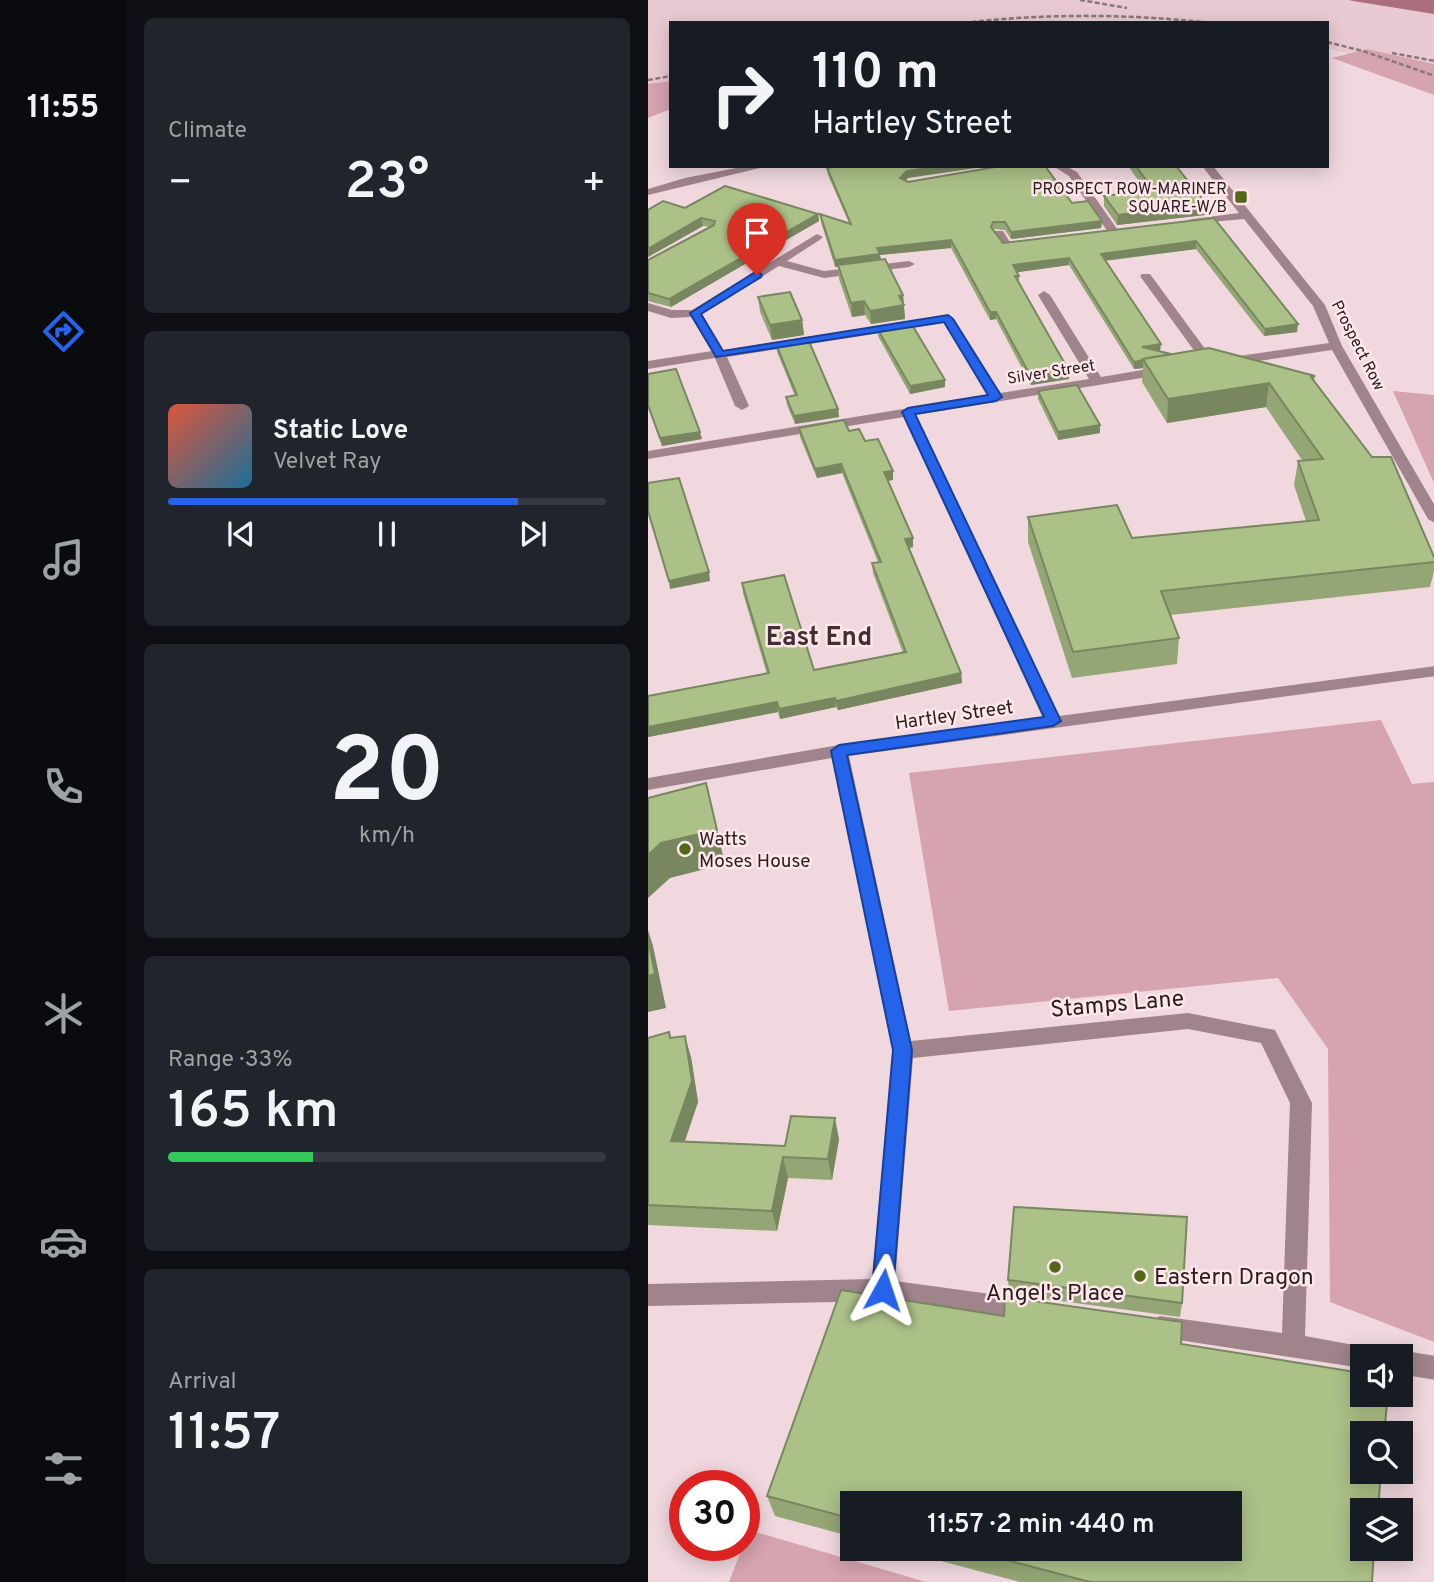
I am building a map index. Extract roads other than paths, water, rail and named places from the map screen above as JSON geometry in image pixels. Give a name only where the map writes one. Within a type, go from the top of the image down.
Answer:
[{"type":"street","points":[[648,192],[752,168]]},
{"type":"street","points":[[1062,168],[1073,174],[1114,233]]},
{"type":"street","name":"Prospect Row","points":[[1209,168],[1319,304],[1336,346],[1434,519]]},
{"type":"street","points":[[1180,224],[1246,215]]},
{"type":"street","points":[[1100,235],[1127,231]]},
{"type":"street","points":[[999,233],[1007,246],[1034,243]]},
{"type":"street","points":[[648,307],[671,314],[695,313],[817,237]]},
{"type":"street","points":[[778,262],[824,275],[909,264]]},
{"type":"street","points":[[1146,276],[1197,366]]},
{"type":"street","points":[[1044,295],[1097,381]]},
{"type":"street","points":[[695,313],[720,355],[742,406]]},
{"type":"street","points":[[648,365],[948,319],[996,397]]},
{"type":"street","name":"Silver Street","points":[[648,455],[996,397],[1336,346]]},
{"type":"street","points":[[908,412],[1053,721]]},
{"type":"street","name":"Hartley Street","points":[[648,784],[839,751],[1434,671]]},
{"type":"street","points":[[839,751],[903,1050],[883,1290]]},
{"type":"street","name":"Stamps Lane","points":[[903,1050],[1188,1021],[1269,1036],[1301,1103],[1293,1347]]},
{"type":"street","points":[[648,1295],[883,1290],[1046,1312]]},
{"type":"street","points":[[1138,1325],[1350,1354]]},
{"type":"street","points":[[1413,1364],[1434,1368]]},
{"type":"railway","points":[[1080,0],[1127,8]]},
{"type":"railway","points":[[989,21],[1088,16],[1187,21]]},
{"type":"railway","points":[[1329,42],[1363,51],[1435,76]]},
{"type":"railway","points":[[1392,53],[1435,61]]},
{"type":"railway","points":[[648,80],[669,76]]},
{"type":"place","name":"PROSPECT ROW-MARINER SQUARE-W/B","points":[[1241,197]]},
{"type":"place","name":"Watts Moses House","points":[[685,849]]},
{"type":"place","name":"Angel's Place","points":[[1055,1267]]},
{"type":"place","name":"Eastern Dragon","points":[[1140,1276]]},
{"type":"district","name":"East End","points":[[819,636]]}]
